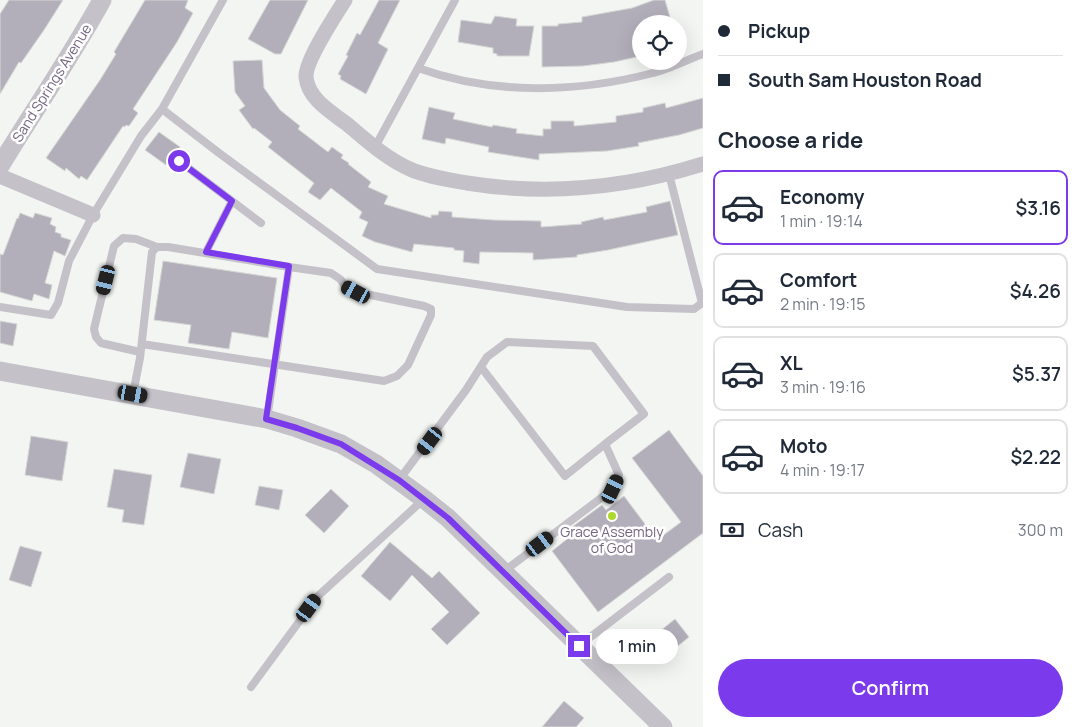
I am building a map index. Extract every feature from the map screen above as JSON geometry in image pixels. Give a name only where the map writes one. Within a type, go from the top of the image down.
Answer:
[{"type":"street","name":"Sand Springs Avenue","points":[[0,166],[73,52],[102,0]]},
{"type":"street","points":[[345,0],[308,64],[306,77],[310,92],[375,147],[394,161],[413,171],[447,180],[513,188],[599,187],[669,174],[703,164]]},
{"type":"street","points":[[0,176],[93,214]]},
{"type":"street","points":[[0,371],[266,419],[341,444],[399,480],[448,518],[663,727]]},
{"type":"lane","points":[[0,307],[51,315],[58,303],[69,261],[93,214],[141,136],[162,108],[224,0]]},
{"type":"lane","points":[[375,147],[455,0]]},
{"type":"lane","points":[[418,68],[445,77],[477,84],[518,88],[558,87],[594,84],[653,73],[703,54]]},
{"type":"lane","points":[[162,108],[219,153],[377,269],[627,307],[694,309],[702,303],[669,174]]},
{"type":"lane","points":[[179,161],[261,223]]},
{"type":"lane","points":[[206,252],[232,201]]},
{"type":"lane","points":[[123,238],[136,239],[158,247],[206,252],[331,273],[340,279],[346,287],[356,292],[424,306],[431,309],[432,315],[408,365],[397,376],[384,381],[101,342],[96,338],[94,330],[114,246],[123,238]]},
{"type":"lane","points":[[133,394],[141,348],[152,252],[158,247]]},
{"type":"lane","points":[[266,419],[289,266]]},
{"type":"lane","points":[[399,480],[487,357],[507,342],[593,346],[644,414],[564,476],[481,367]]},
{"type":"lane","points":[[503,572],[613,489],[620,475],[605,444]]},
{"type":"lane","points":[[251,687],[318,596],[424,499]]},
{"type":"lane","points":[[579,646],[669,577]]},
{"type":"building","points":[[9,0],[63,0],[21,63],[19,62],[0,94],[0,14]]},
{"type":"building","points":[[145,0],[188,0],[185,8],[193,13],[177,42],[133,109],[138,113],[129,126],[123,126],[87,180],[81,176],[79,179],[66,168],[65,171],[46,158],[100,80],[116,54],[114,52]]},
{"type":"building","points":[[270,0],[308,0],[281,54],[275,54],[248,39]]},
{"type":"building","points":[[379,0],[400,0],[378,43],[388,49],[366,94],[340,79],[341,76],[338,74],[348,56],[346,55],[357,33],[360,35]]},
{"type":"building","points":[[654,0],[665,0],[669,15],[632,15],[632,58],[583,66],[542,67],[542,26],[558,26],[558,24],[582,22],[582,17],[632,8]]},
{"type":"building","points":[[495,16],[517,19],[516,26],[534,26],[529,56],[497,56],[497,54],[493,53],[493,48],[458,42],[461,20],[491,24]]},
{"type":"building","points":[[262,60],[264,88],[280,110],[300,126],[298,129],[328,152],[332,147],[343,155],[341,158],[371,182],[368,187],[388,196],[384,204],[431,218],[431,215],[438,215],[439,211],[452,212],[452,217],[541,221],[541,227],[582,224],[581,222],[603,217],[604,220],[647,212],[646,207],[670,201],[678,235],[577,255],[577,257],[533,260],[533,253],[480,252],[479,264],[463,262],[464,251],[454,250],[454,248],[414,244],[412,252],[375,242],[362,236],[368,222],[359,218],[362,212],[331,188],[320,200],[308,192],[314,183],[268,147],[272,142],[253,129],[239,110],[245,106],[235,92],[233,61]]},
{"type":"building","points":[[703,98],[703,128],[638,143],[639,146],[607,151],[539,154],[539,160],[488,152],[489,147],[446,138],[445,144],[422,139],[429,107],[455,113],[453,119],[492,127],[493,125],[517,129],[516,133],[543,136],[543,129],[551,129],[551,121],[574,121],[574,126],[616,122],[616,116],[643,112],[643,108],[665,103],[666,108]]},
{"type":"building","points":[[159,132],[180,147],[166,165],[145,150]]},
{"type":"building","points":[[20,213],[33,218],[35,213],[52,218],[50,224],[56,227],[55,232],[61,234],[61,237],[71,240],[65,256],[54,251],[45,283],[52,285],[49,299],[34,294],[32,301],[0,292],[0,254],[3,255]]},
{"type":"building","points":[[163,261],[277,278],[268,338],[232,332],[229,349],[188,343],[191,325],[154,320]]},
{"type":"building","points":[[0,321],[17,324],[13,346],[0,343]]},
{"type":"building","name":"Grace Assembly of God","points":[[669,430],[703,476],[703,533],[598,612],[552,551],[576,532],[572,527],[602,505],[606,510],[624,496],[657,540],[681,522],[632,458]]},
{"type":"building","points":[[31,436],[68,442],[62,481],[25,475]]},
{"type":"building","points":[[188,453],[221,459],[214,494],[180,487]]},
{"type":"building","points":[[114,469],[152,475],[144,525],[122,522],[124,510],[107,507]]},
{"type":"building","points":[[259,486],[283,490],[279,510],[255,505]]},
{"type":"building","points":[[331,489],[349,506],[324,533],[305,515]]},
{"type":"building","points":[[390,542],[432,578],[439,571],[480,613],[447,645],[431,629],[449,612],[412,575],[390,601],[361,576]]},
{"type":"building","points":[[20,546],[42,552],[31,587],[9,580]]},
{"type":"building","points":[[675,619],[689,637],[668,654],[666,651],[661,655],[652,643],[656,639],[654,636]]},
{"type":"building","points":[[564,701],[584,718],[576,727],[542,727]]},
{"type":"place","name":"Grace Assembly of God","points":[[612,516]]},
{"type":"route","points":[[179,161],[232,201],[206,252],[289,266],[266,419],[341,444],[399,480],[448,518],[579,646]]}]
